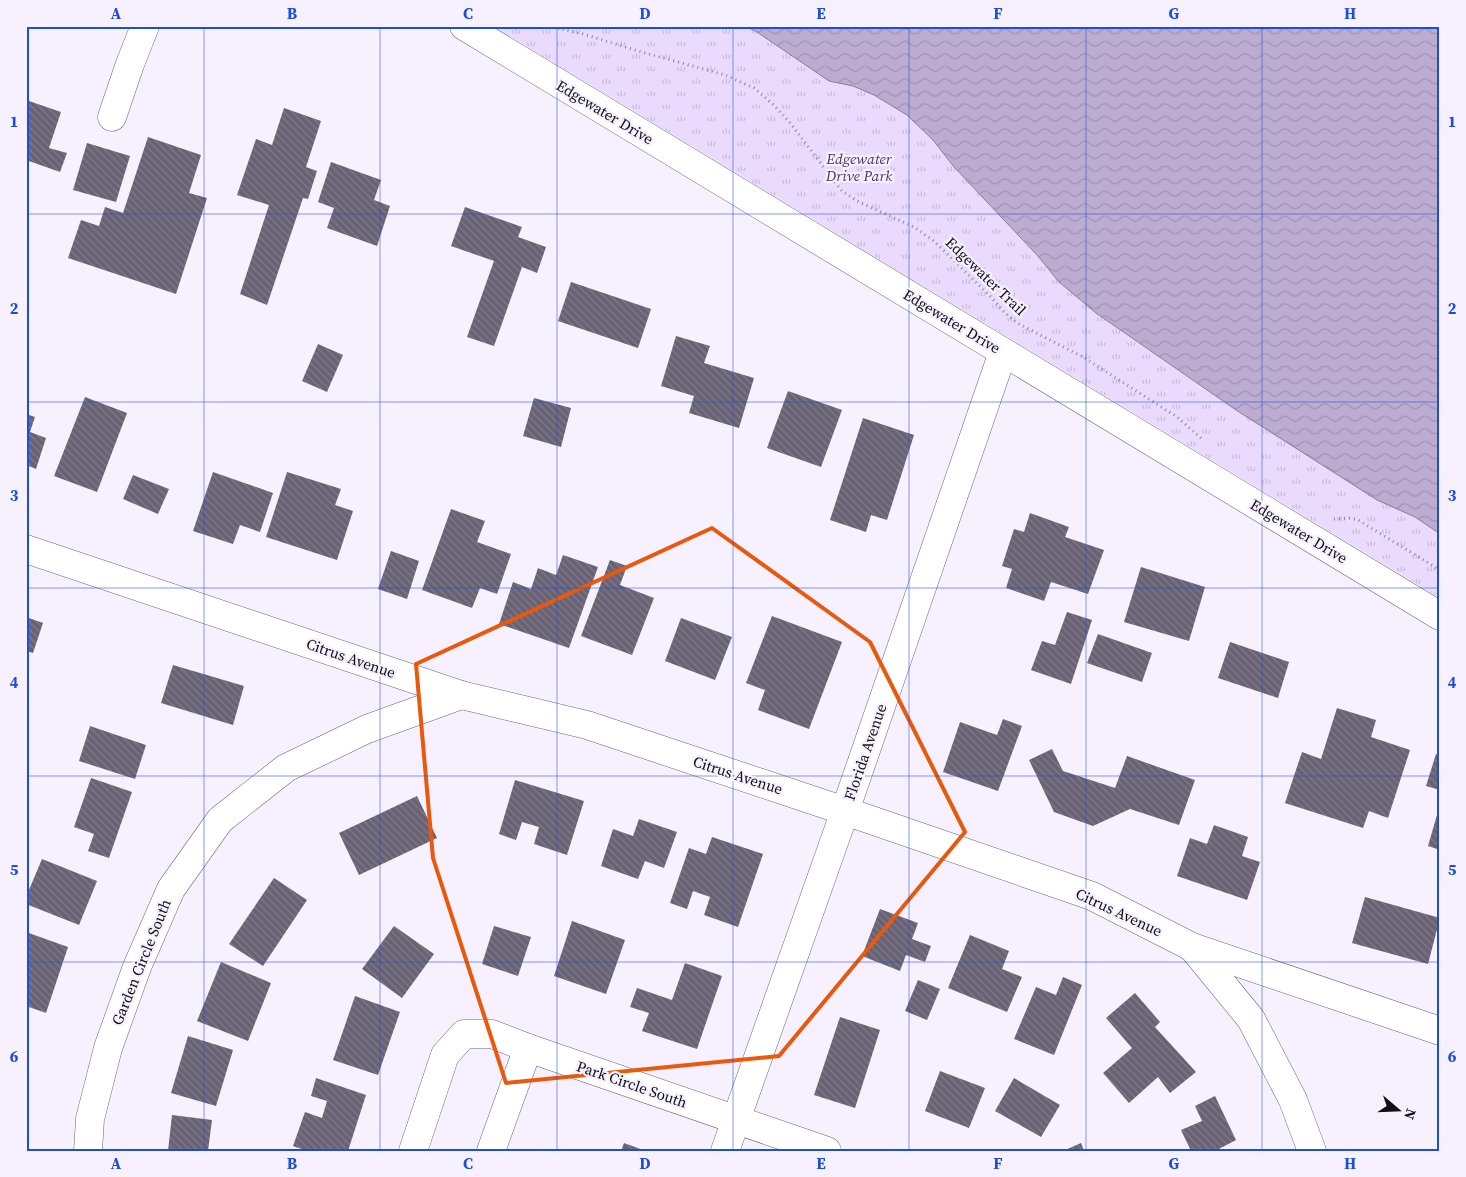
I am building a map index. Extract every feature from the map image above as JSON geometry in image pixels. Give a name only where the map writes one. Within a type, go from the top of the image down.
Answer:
[{"type":"street","points":[[112,117],[145,26]]},
{"type":"street","name":"Edgewater Drive","points":[[464,26],[1440,616]]},
{"type":"street","name":"Florida Avenue","points":[[725,1151],[845,811],[1003,352]]},
{"type":"street","name":"Citrus Avenue","points":[[26,549],[461,696],[587,725],[845,811],[1092,896],[1192,947],[1440,1031]]},
{"type":"street","name":"Garden Circle South","points":[[88,1151],[90,1119],[108,1048],[136,967],[170,889],[220,820],[286,768],[367,729],[461,696]]},
{"type":"street","points":[[1192,947],[1251,1019],[1294,1100],[1312,1151]]},
{"type":"street","name":"Park Circle South","points":[[413,1151],[446,1055],[464,1034],[492,1034],[827,1151]]},
{"type":"street","points":[[491,1151],[528,1048]]},
{"type":"path","name":"Edgewater Trail","points":[[548,26],[583,34],[725,75],[754,88],[774,104],[842,191],[859,202],[914,227],[934,241],[1017,323],[1083,357],[1177,416],[1206,443]]},
{"type":"path","points":[[1328,517],[1338,520],[1349,518],[1358,520],[1440,570]]},
{"type":"highlighted area","points":[[712,528],[870,642],[965,832],[779,1056],[506,1083],[433,858],[416,664]]},
{"type":"green space","name":"Edgewater Drive Park","points":[[493,26],[745,26],[757,32],[829,81],[853,86],[874,95],[907,115],[933,140],[954,167],[1037,255],[1059,282],[1096,313],[1236,410],[1377,500],[1415,517],[1440,534],[1440,598]]},
{"type":"water","points":[[745,26],[1440,26],[1440,534],[1415,517],[1377,500],[1236,410],[1096,313],[1059,282],[1037,255],[954,167],[933,140],[907,115],[874,95],[853,86],[829,81],[757,32]]},
{"type":"building","points":[[29,101],[61,112],[49,148],[67,153],[60,172],[26,160],[26,109]]},
{"type":"building","points":[[284,108],[321,121],[306,167],[317,171],[308,199],[303,198],[267,305],[240,294],[269,205],[237,195],[256,139],[272,145]]},
{"type":"building","points":[[148,137],[201,155],[189,193],[207,198],[176,294],[68,258],[81,220],[99,226],[105,207],[123,213]]},
{"type":"building","points":[[87,143],[130,156],[116,202],[73,190]]},
{"type":"building","points":[[331,162],[381,180],[374,200],[390,206],[377,246],[327,228],[334,208],[318,202]]},
{"type":"building","points":[[465,207],[522,227],[518,237],[546,247],[537,273],[522,267],[494,346],[467,337],[494,261],[451,246]]},
{"type":"building","points":[[571,282],[651,309],[638,348],[558,321]]},
{"type":"building","points":[[676,336],[710,346],[704,363],[754,378],[739,428],[689,413],[694,396],[661,386]]},
{"type":"building","points":[[318,344],[343,355],[327,392],[302,381]]},
{"type":"building","points":[[788,391],[842,410],[821,467],[767,448]]},
{"type":"building","points":[[85,397],[127,413],[97,492],[54,476]]},
{"type":"building","points":[[534,398],[571,408],[561,447],[523,436]]},
{"type":"building","points":[[26,414],[35,417],[30,432],[46,438],[36,469],[26,465]]},
{"type":"building","points":[[863,418],[914,435],[887,520],[871,515],[866,532],[830,520]]},
{"type":"building","points":[[213,472],[273,493],[260,532],[240,525],[233,544],[193,531]]},
{"type":"building","points":[[287,472],[341,489],[335,505],[353,511],[337,560],[266,537]]},
{"type":"building","points":[[133,475],[169,489],[158,514],[123,499]]},
{"type":"building","points":[[451,509],[485,521],[477,542],[511,554],[497,594],[480,588],[472,608],[422,590]]},
{"type":"building","points":[[1030,513],[1069,527],[1065,537],[1104,550],[1088,594],[1051,582],[1044,601],[1006,588],[1012,569],[1002,566],[1014,529],[1024,532]]},
{"type":"building","points":[[391,551],[419,561],[407,599],[378,589]]},
{"type":"building","points":[[563,555],[598,567],[569,648],[499,624],[513,582],[531,589],[538,568],[556,575]]},
{"type":"building","points":[[610,560],[627,566],[620,585],[654,598],[632,655],[581,636]]},
{"type":"building","points":[[1141,567],[1205,587],[1189,641],[1124,622]]},
{"type":"building","points":[[1067,612],[1092,620],[1071,684],[1031,670],[1042,641],[1055,645]]},
{"type":"building","points":[[772,616],[842,642],[809,729],[758,710],[765,690],[746,683]]},
{"type":"building","points":[[26,617],[43,623],[33,653],[26,651]]},
{"type":"building","points":[[681,618],[732,637],[715,680],[665,661]]},
{"type":"building","points":[[1098,634],[1152,653],[1142,682],[1087,663]]},
{"type":"building","points":[[1230,642],[1289,662],[1278,698],[1218,678]]},
{"type":"building","points":[[173,665],[244,686],[233,725],[161,703]]},
{"type":"building","points":[[1337,708],[1376,720],[1371,737],[1410,750],[1388,818],[1369,811],[1363,828],[1285,803],[1302,752],[1321,759]]},
{"type":"building","points":[[1003,719],[1022,726],[998,791],[943,772],[960,722],[997,735]]},
{"type":"building","points":[[90,726],[146,745],[135,779],[79,761]]},
{"type":"building","points":[[1052,749],[1063,771],[1115,788],[1127,756],[1195,780],[1179,825],[1130,809],[1093,826],[1054,812],[1029,760]]},
{"type":"building","points":[[1436,754],[1440,755],[1440,790],[1426,786]]},
{"type":"building","points":[[91,778],[132,792],[109,858],[88,851],[94,834],[74,827]]},
{"type":"building","points":[[515,780],[584,801],[567,855],[534,844],[539,827],[522,822],[516,840],[499,834]]},
{"type":"building","points":[[417,796],[437,838],[359,875],[339,833]]},
{"type":"building","points":[[1440,808],[1440,850],[1428,846]]},
{"type":"building","points":[[639,819],[677,832],[664,868],[645,861],[638,879],[601,866],[613,829],[633,836]]},
{"type":"building","points":[[1214,825],[1248,837],[1242,856],[1260,862],[1247,900],[1177,876],[1190,838],[1207,844]]},
{"type":"building","points":[[712,837],[763,854],[738,927],[704,915],[710,897],[693,891],[687,909],[670,903],[689,848],[706,854]]},
{"type":"building","points":[[42,859],[97,881],[79,925],[26,904],[26,897]]},
{"type":"building","points":[[274,878],[307,900],[263,966],[229,944]]},
{"type":"building","points":[[1365,897],[1440,918],[1428,964],[1352,943]]},
{"type":"building","points":[[880,909],[918,923],[912,939],[931,946],[925,962],[906,955],[900,971],[862,956]]},
{"type":"building","points":[[572,921],[625,940],[606,994],[554,976]]},
{"type":"building","points":[[394,926],[434,954],[402,998],[362,969]]},
{"type":"building","points":[[494,926],[531,937],[518,976],[482,964]]},
{"type":"building","points":[[26,932],[68,947],[46,1013],[26,1006]]},
{"type":"building","points":[[970,935],[1009,951],[1002,969],[1022,977],[1007,1012],[948,988]]},
{"type":"building","points":[[221,962],[271,983],[248,1041],[197,1021]]},
{"type":"building","points":[[685,963],[722,976],[697,1049],[642,1031],[649,1013],[630,1007],[637,988],[672,1000]]},
{"type":"building","points":[[1063,977],[1082,985],[1054,1055],[1014,1039],[1036,987],[1056,995]]},
{"type":"building","points":[[918,980],[940,989],[927,1020],[905,1011]]},
{"type":"building","points":[[1135,993],[1160,1022],[1155,1027],[1196,1072],[1170,1093],[1158,1077],[1129,1103],[1103,1073],[1132,1048],[1106,1018]]},
{"type":"building","points":[[355,996],[400,1012],[378,1075],[333,1060]]},
{"type":"building","points":[[840,1017],[880,1030],[855,1108],[814,1095]]},
{"type":"building","points":[[188,1036],[233,1050],[216,1106],[171,1093]]},
{"type":"building","points":[[940,1071],[985,1088],[969,1128],[925,1111]]},
{"type":"building","points":[[316,1078],[366,1095],[348,1151],[307,1151],[293,1146],[305,1112],[322,1118],[327,1101],[311,1096]]},
{"type":"building","points":[[1014,1078],[1060,1105],[1041,1137],[995,1111]]},
{"type":"building","points":[[1215,1096],[1236,1140],[1215,1151],[1191,1151],[1181,1130],[1202,1121],[1195,1106]]},
{"type":"building","points":[[172,1115],[212,1120],[208,1151],[168,1151]]},
{"type":"building","points":[[624,1143],[646,1151],[621,1151]]},
{"type":"building","points":[[1081,1143],[1084,1151],[1063,1151]]}]
